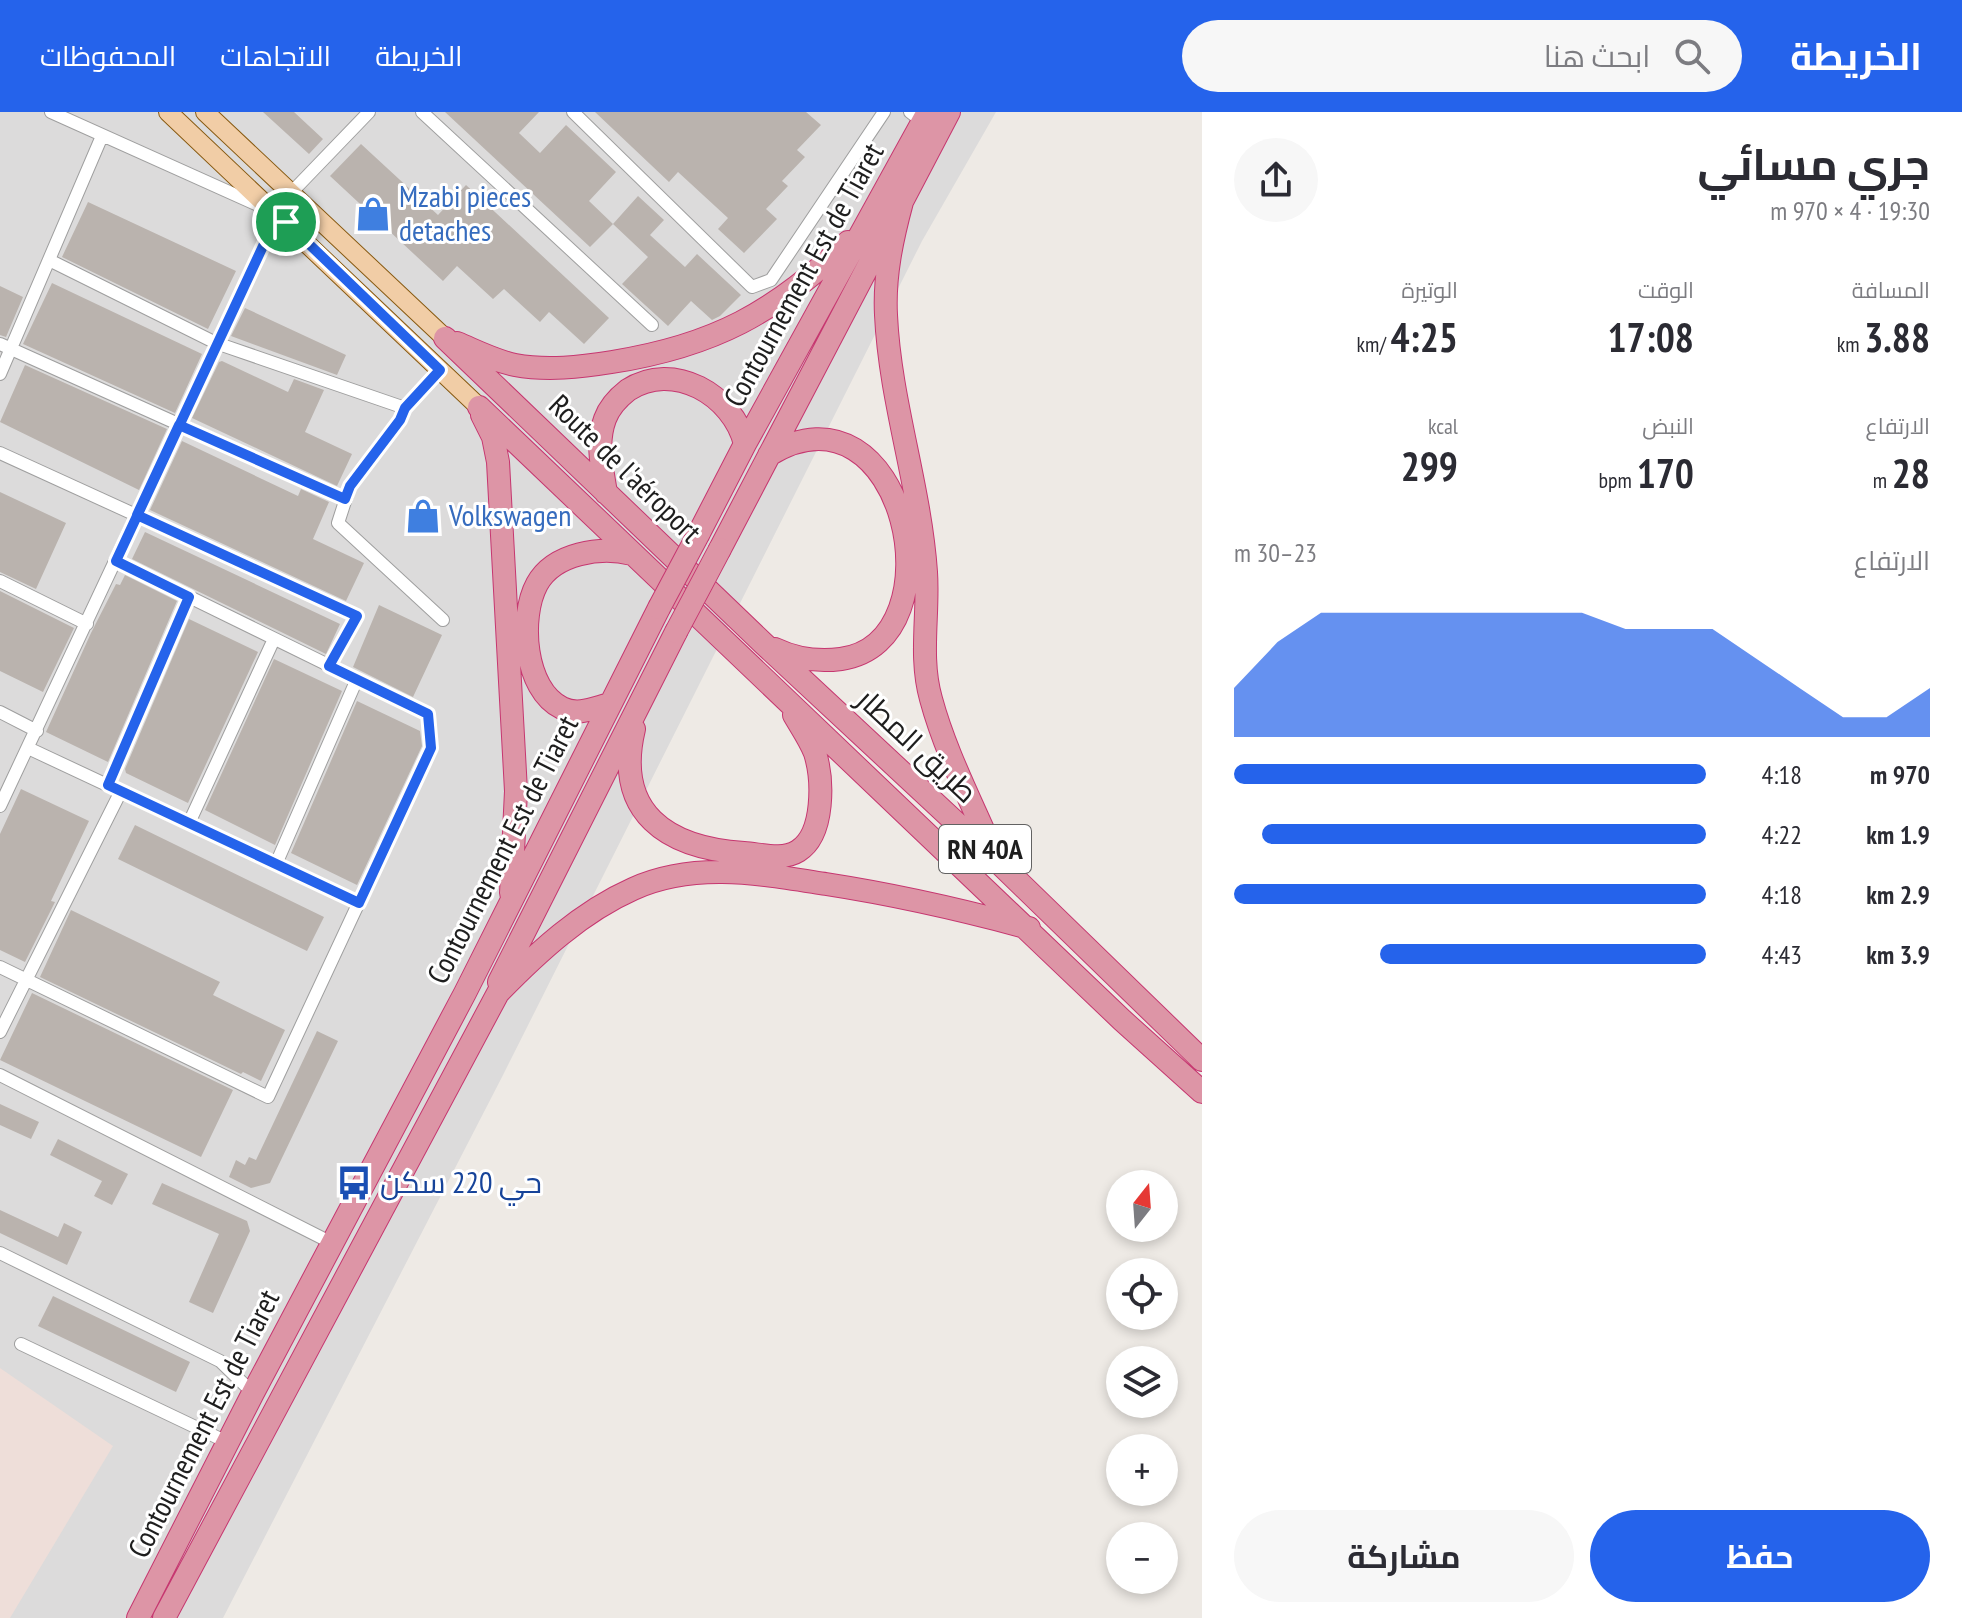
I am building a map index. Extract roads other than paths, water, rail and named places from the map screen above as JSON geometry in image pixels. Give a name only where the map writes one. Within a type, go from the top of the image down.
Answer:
[{"type":"highway","name":"Contournement Est de Tiaret","points":[[462,1059],[642,695],[949,112]]},
{"type":"highway","name":"Contournement Est de Tiaret","points":[[138,1618],[510,905],[659,608],[864,228],[920,115]]},
{"type":"highway","points":[[902,202],[892,239],[886,313],[891,372],[926,573],[925,667],[940,728],[995,859]]},
{"type":"highway","points":[[445,338],[516,365],[556,368],[653,355],[704,341],[751,318],[805,281],[864,228]]},
{"type":"highway","name":"Route de l'aéroport","points":[[445,338],[764,644]]},
{"type":"highway","points":[[606,493],[600,456],[606,415],[621,396],[639,383],[655,378],[677,379],[698,386],[717,399],[738,423],[745,444]]},
{"type":"highway","points":[[479,407],[493,437],[498,462],[516,791],[510,905]]},
{"type":"highway","name":"Route de l'aéroport","points":[[479,407],[784,696]]},
{"type":"highway","points":[[764,644],[803,659],[854,657],[872,646],[892,626],[903,605],[907,581],[907,554],[897,504],[887,480],[869,460],[845,445],[803,439],[768,456]]},
{"type":"highway","points":[[551,476],[569,456]]},
{"type":"highway","points":[[610,704],[579,712],[563,709],[549,700],[535,678],[530,663],[530,603],[538,582],[554,566],[575,556],[604,550],[632,554]]},
{"type":"highway","name":"طريق المطار","points":[[764,644],[995,859],[1202,1060]]},
{"type":"highway","points":[[642,695],[628,764],[633,790],[648,815],[669,835],[690,844],[721,852],[780,857],[798,851],[812,836],[820,780],[814,752],[784,696]]},
{"type":"highway","name":"طريق المطار","points":[[784,696],[1202,1092]]},
{"type":"highway","points":[[164,1618],[498,993],[524,966],[599,908],[634,889],[696,872],[734,871],[932,901],[1036,935],[1061,923]]},
{"type":"main road","name":"RN 40A","points":[[168,112],[479,407]]},
{"type":"main road","name":"RN 40A","points":[[205,112],[445,338]]},
{"type":"street","points":[[0,806],[278,214],[51,112]]},
{"type":"street","points":[[290,194],[369,112]]},
{"type":"street","points":[[422,112],[652,325]]},
{"type":"street","points":[[573,112],[752,287],[771,280],[884,112]]},
{"type":"street","points":[[0,374],[6,346],[49,260],[102,136]]},
{"type":"street","points":[[49,260],[216,343],[405,408]]},
{"type":"street","points":[[6,346],[345,499]]},
{"type":"street","points":[[440,370],[405,408],[400,420],[350,486],[338,523],[443,620]]},
{"type":"street","points":[[0,453],[357,616],[329,666]]},
{"type":"street","points":[[0,967],[268,1097],[431,748],[428,714],[116,561]]},
{"type":"street","points":[[0,581],[87,624]]},
{"type":"street","points":[[108,785],[189,597]]},
{"type":"street","points":[[189,823],[274,639]]},
{"type":"street","points":[[276,864],[357,679]]},
{"type":"street","points":[[0,712],[37,731]]},
{"type":"street","points":[[28,748],[359,903]]},
{"type":"street","points":[[0,774],[13,779]]},
{"type":"street","points":[[0,1032],[121,791]]},
{"type":"street","points":[[0,1075],[332,1243]]},
{"type":"street","points":[[0,1253],[220,1361],[253,1393]]},
{"type":"street","points":[[21,1344],[229,1443]]},
{"type":"place","name":"Mzabi pieces detaches","points":[[373,214]]},
{"type":"place","name":"Volkswagen","points":[[423,516]]},
{"type":"place","name":"حي 220 سكن","points":[[354,1183]]}]
